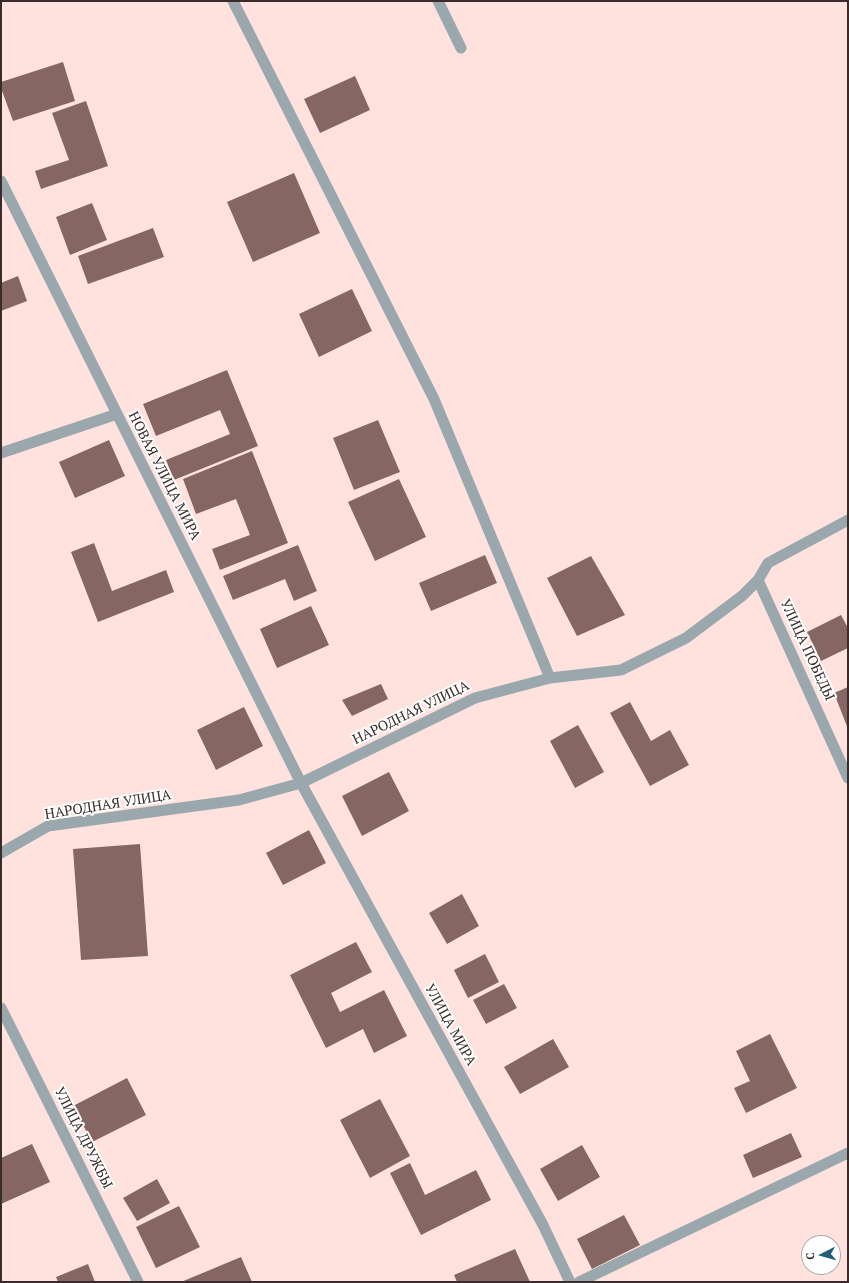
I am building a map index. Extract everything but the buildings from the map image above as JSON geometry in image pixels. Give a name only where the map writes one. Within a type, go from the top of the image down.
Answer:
[{"type":"street","points":[[233,1],[434,398],[550,678]]},
{"type":"street","points":[[438,1],[461,48]]},
{"type":"street","name":"НОВАЯ УЛИЦА МИРА","points":[[1,181],[302,784]]},
{"type":"street","points":[[1,453],[117,414]]},
{"type":"street","name":"НАРОДНАЯ УЛИЦА","points":[[1,853],[48,826],[239,800],[302,784],[475,698],[550,678],[621,670],[686,638],[742,596],[758,580],[768,563],[848,520]]},
{"type":"street","name":"УЛИЦА ПОБЕДЫ","points":[[758,580],[848,778]]},
{"type":"street","name":"УЛИЦА МИРА","points":[[302,784],[543,1225],[570,1282]]},
{"type":"street","name":"УЛИЦА ДРУЖБЫ","points":[[1,1008],[138,1282]]},
{"type":"street","points":[[579,1282],[848,1153]]}]
